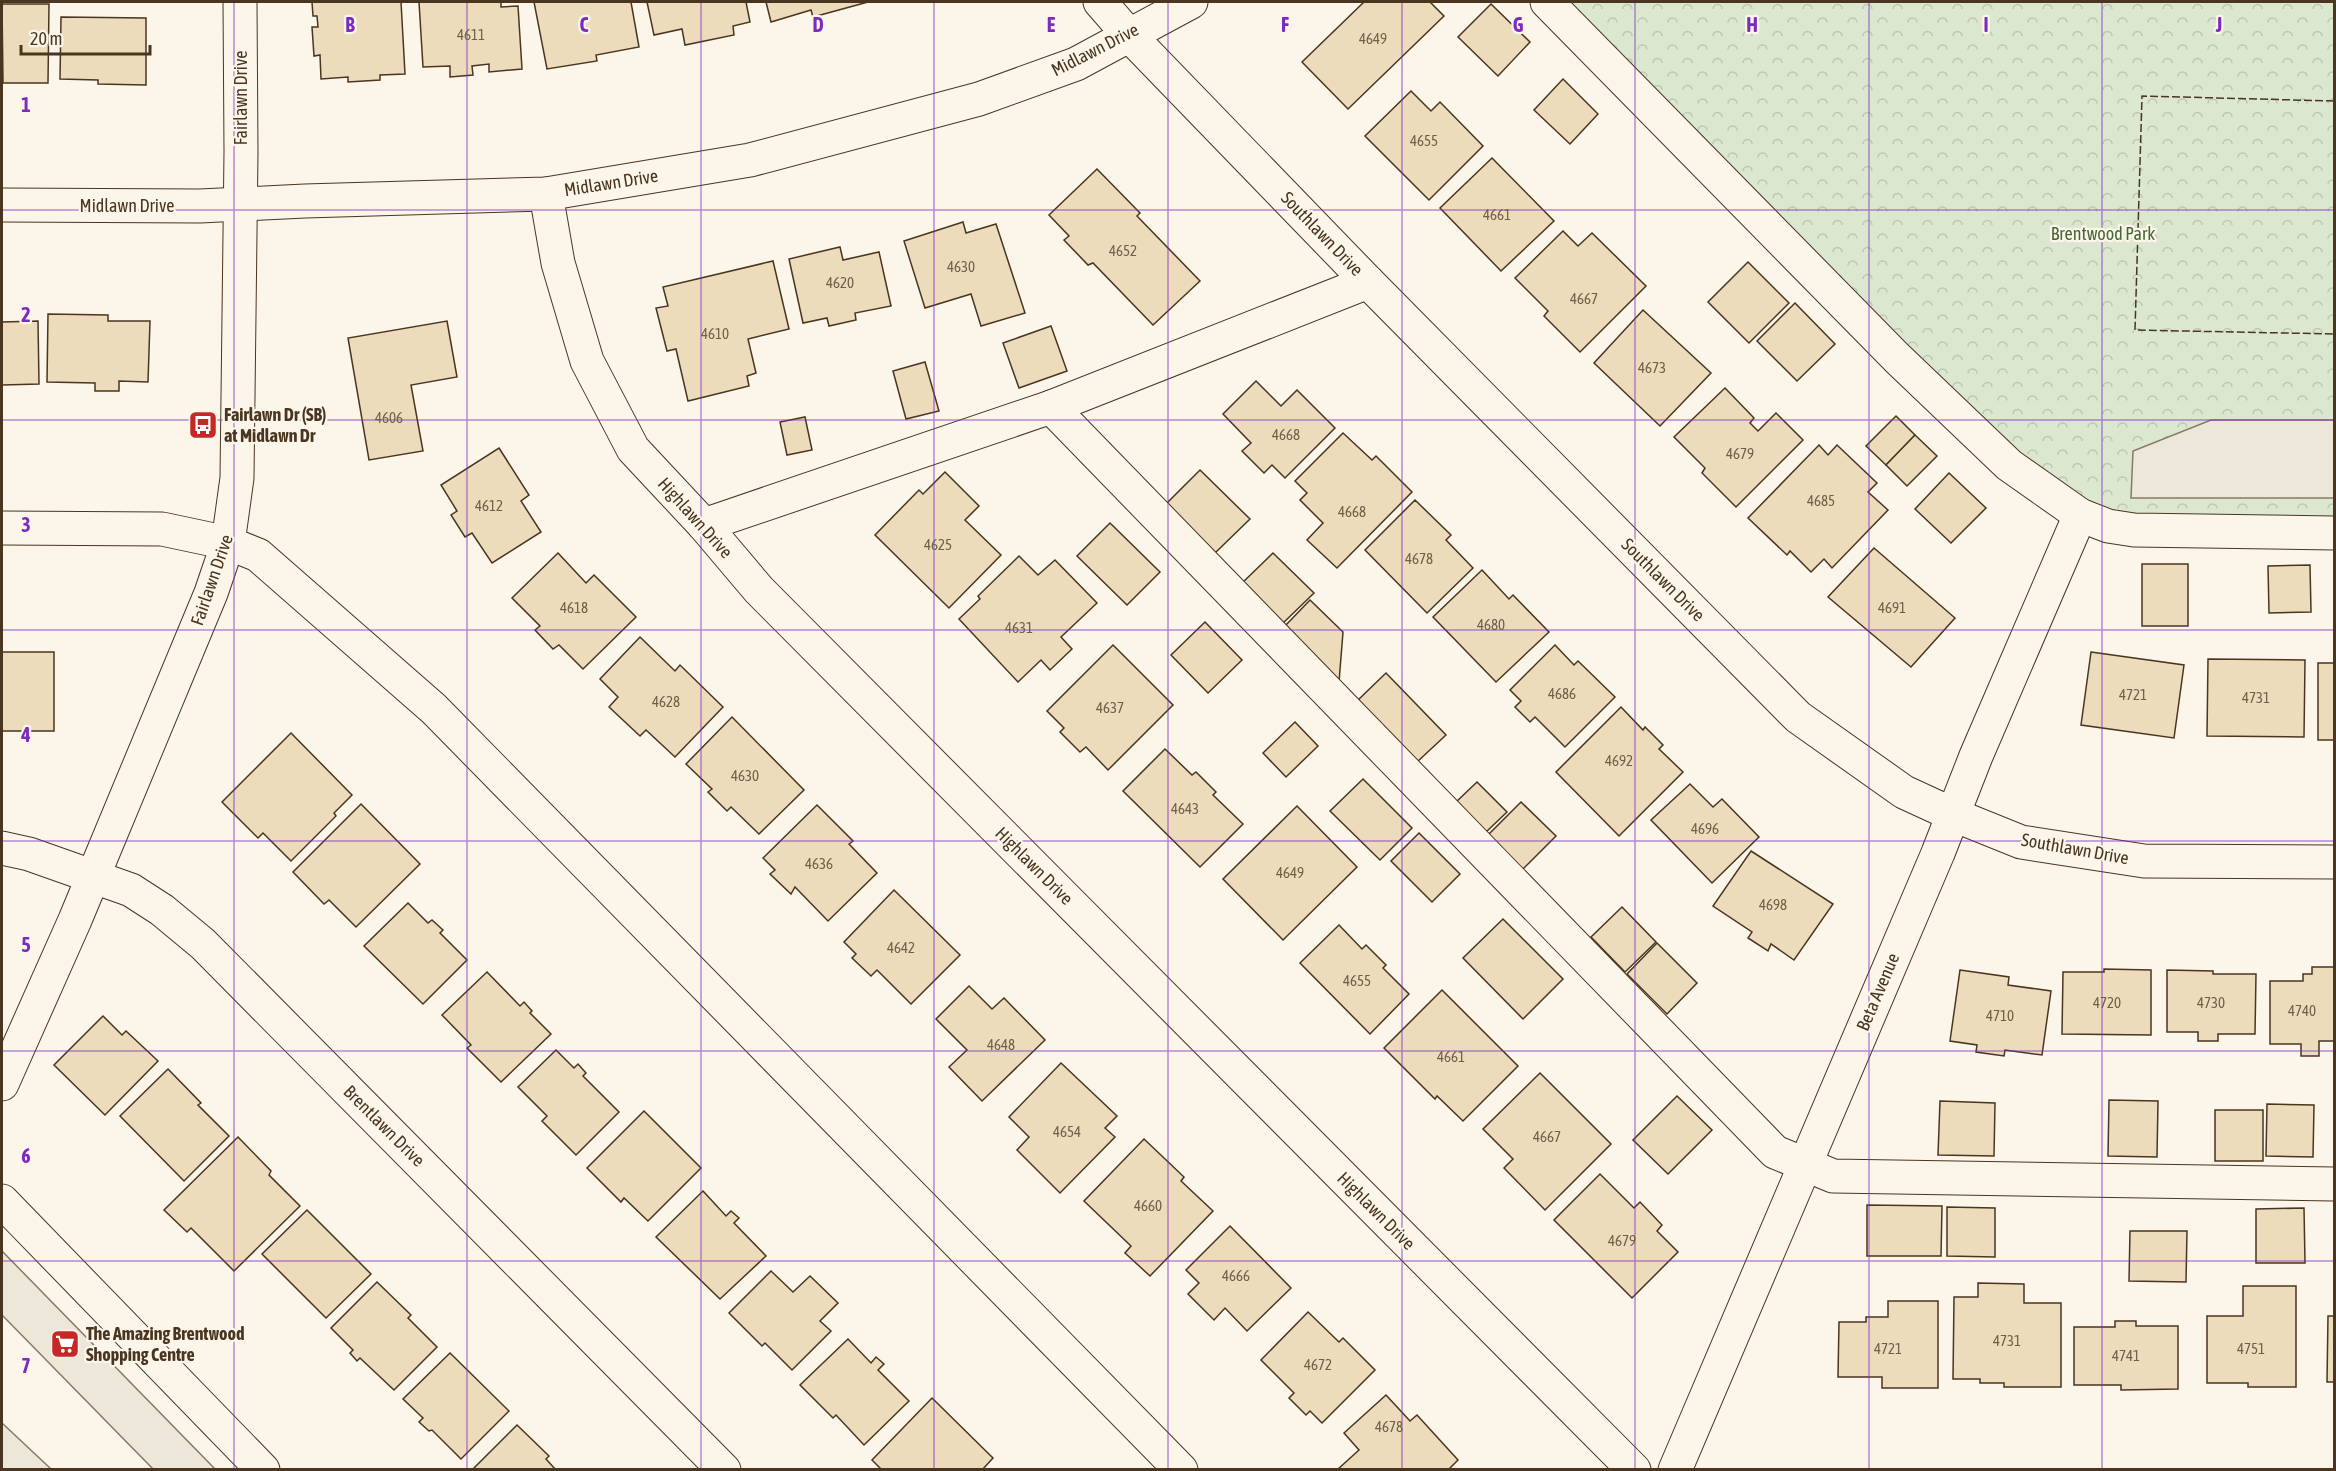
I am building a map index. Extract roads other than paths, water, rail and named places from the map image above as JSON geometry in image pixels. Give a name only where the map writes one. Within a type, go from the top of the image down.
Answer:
[{"type":"street","name":"Fairlawn Drive","points":[[2,1084],[75,920],[211,592],[228,543],[237,478],[238,271],[241,205],[240,2]]},
{"type":"street","name":"Southlawn Drive","points":[[1100,2],[1128,34],[1368,282],[1798,717],[1904,792],[2021,842],[2144,861],[2334,862]]},
{"type":"street","name":"Midlawn Drive","points":[[2,206],[241,205],[546,194],[750,160],[979,99],[1076,64],[1191,2]]},
{"type":"street","points":[[1547,2],[1897,358],[1957,416],[2009,465],[2080,515],[2108,526],[2134,530],[2334,533]]},
{"type":"street","name":"Highlawn Drive","points":[[546,194],[558,263],[587,361],[633,449],[768,598],[1635,1470]]},
{"type":"street","points":[[704,525],[1051,407],[1368,282]]},
{"type":"street","points":[[1051,407],[1774,1152],[1833,1176],[2334,1184]]},
{"type":"street","name":"Beta Avenue","points":[[1675,1470],[2080,515]]},
{"type":"street","points":[[2,528],[162,529],[228,543],[258,555],[434,709],[1181,1470]]},
{"type":"street","name":"Brentlawn Drive","points":[[2,848],[29,854],[131,890],[162,910],[203,944],[724,1470]]},
{"type":"street","points":[[2,1202],[263,1470]]},
{"type":"place","name":"Fairlawn Dr (SB) at Midlawn Dr","points":[[203,425]]},
{"type":"place","name":"The Amazing Brentwood Shopping Centre","points":[[65,1344]]},
{"type":"park label","name":"Brentwood Park","points":[[2103,234]]}]
